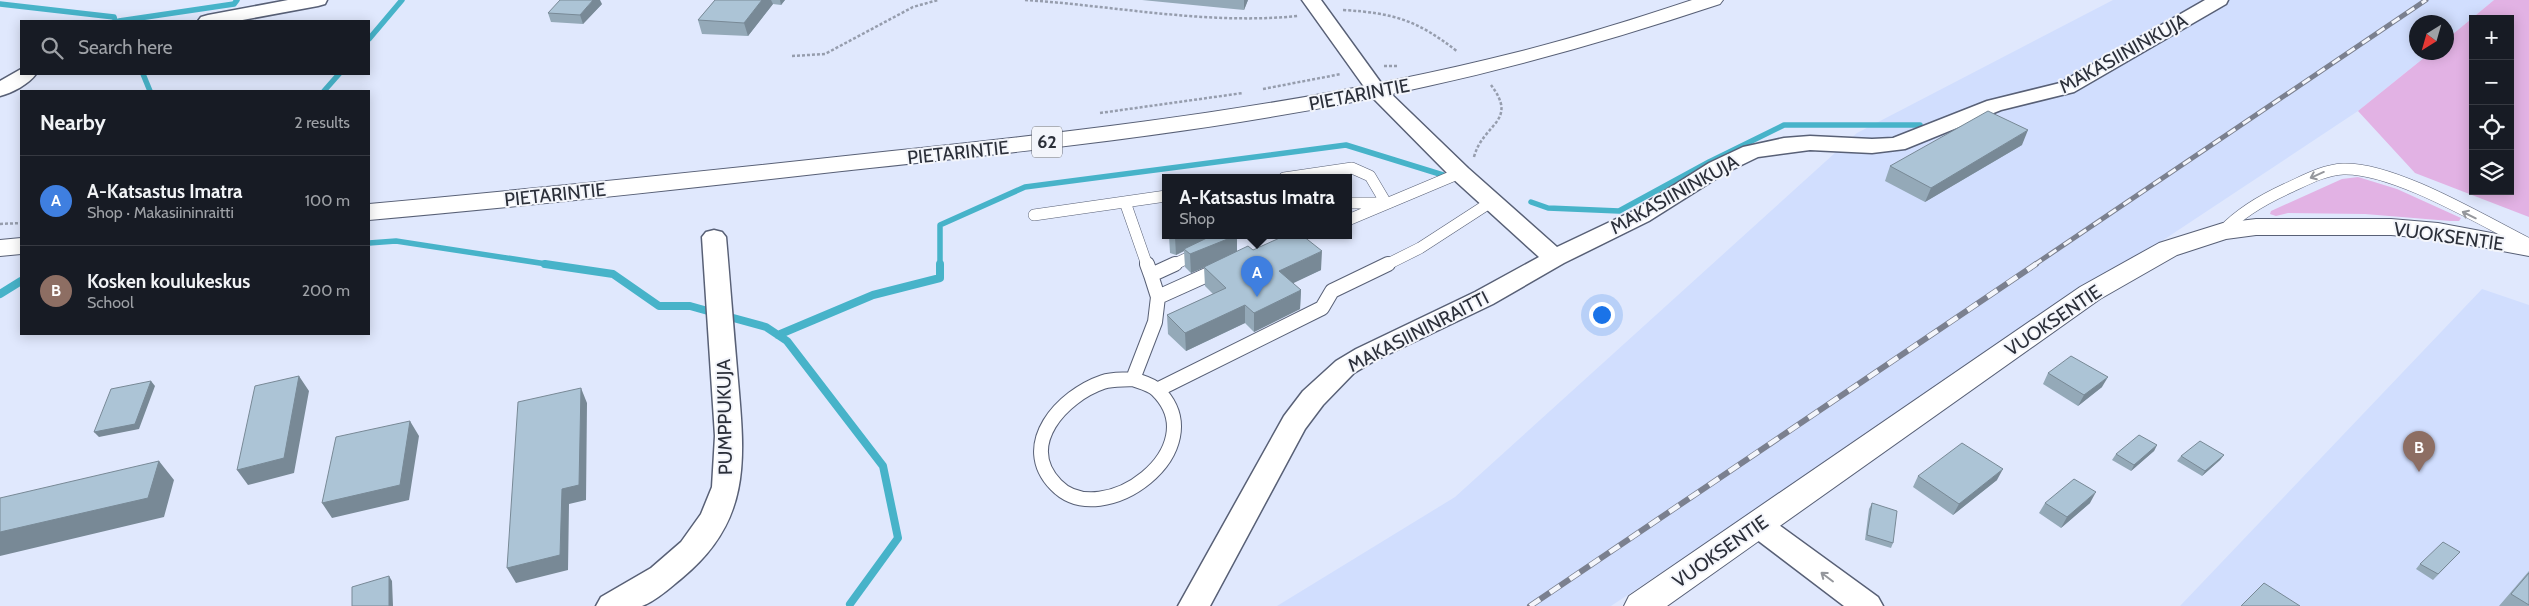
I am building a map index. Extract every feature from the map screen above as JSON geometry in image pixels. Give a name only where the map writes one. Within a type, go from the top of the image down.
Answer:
[{"type":"main road","name":"PIETARINTIE","points":[[370,212],[732,177],[1053,141],[1298,106],[1377,91],[1556,48],[1668,16],[1713,0]]},
{"type":"main road","name":"VUOKSENTIE","points":[[1641,606],[2090,293],[2168,249],[2223,231],[2301,225],[2391,227],[2438,231],[2529,246]]},
{"type":"main road","points":[[0,248],[20,246]]},
{"type":"street","points":[[213,20],[318,0]]},
{"type":"street","name":"MAKASIININKUJA","points":[[1555,258],[1641,216],[1717,168],[1751,152],[1784,145],[1810,143],[1872,146],[1897,144],[1994,105],[2067,88],[2219,0]]},
{"type":"street","points":[[1322,7],[1377,91],[1467,168],[1491,202],[1555,258]]},
{"type":"street","points":[[0,90],[24,75]]},
{"type":"street","name":"PUMPPUKUJA","points":[[612,606],[655,582],[686,557],[705,533],[722,502],[727,481],[728,419],[714,237]]},
{"type":"street","name":"MAKASIININRAITTI","points":[[1194,606],[1294,423],[1313,398],[1345,367],[1484,298],[1555,258]]},
{"type":"street","points":[[1758,525],[1866,606]]},
{"type":"lane","points":[[1311,174],[1352,168],[1370,176],[1386,203]]},
{"type":"lane","points":[[1352,218],[1467,168]]},
{"type":"lane","points":[[2223,231],[2239,213],[2268,198],[2326,171],[2345,169],[2371,172],[2402,183],[2529,246]]},
{"type":"lane","points":[[1034,215],[1162,197]]},
{"type":"lane","points":[[1125,202],[1158,297],[1155,322],[1133,379]]},
{"type":"lane","points":[[1157,390],[1322,308],[1332,291],[1420,248],[1491,202]]},
{"type":"lane","points":[[1352,203],[1386,203]]},
{"type":"lane","points":[[1151,275],[1214,245]]},
{"type":"lane","points":[[1158,297],[1234,263]]},
{"type":"lane","points":[[1133,379],[1157,390],[1172,411],[1175,432],[1168,453],[1155,473],[1134,488],[1109,498],[1084,500],[1064,493],[1049,479],[1042,462],[1041,439],[1052,416],[1075,396],[1104,382],[1133,379]]},
{"type":"path","points":[[792,56],[825,54],[913,7],[938,0]]},
{"type":"path","points":[[1025,0],[1116,10],[1222,18],[1274,19],[1322,7],[1395,14],[1433,31],[1458,52]]},
{"type":"path","points":[[1258,90],[1391,64],[1401,67]]},
{"type":"path","points":[[1467,168],[1478,141],[1502,114],[1503,104],[1501,96],[1491,85]]},
{"type":"path","points":[[1091,114],[1248,92]]},
{"type":"path","points":[[0,224],[20,222]]},
{"type":"shaded area","points":[[2113,0],[2494,0],[2476,15],[2469,15],[2469,21],[2454,33],[2454,15],[2409,15],[2409,60],[2421,60],[2358,111],[1611,606],[1277,606],[1455,497],[1857,133]]},
{"type":"shaded area","points":[[2494,0],[2529,0],[2529,217],[2472,195],[2514,195],[2514,15],[2476,15]]},
{"type":"shaded area","points":[[2469,21],[2469,194],[2415,173],[2358,111],[2421,60],[2454,60],[2454,33]]},
{"type":"shaded area","points":[[2358,177],[2397,189],[2461,218],[2459,221],[2450,221],[2365,214],[2288,213],[2276,216],[2270,214],[2271,211],[2342,179]]},
{"type":"shaded area","points":[[2482,289],[2529,305],[2529,606],[2180,606]]},
{"type":"building","points":[[560,0],[593,0],[580,15],[548,13]]},
{"type":"building","points":[[715,0],[762,0],[744,23],[698,20]]},
{"type":"building","points":[[1988,111],[2028,130],[1931,188],[1890,166]]},
{"type":"building","points":[[1205,239],[1228,239],[1190,254],[1184,249]]},
{"type":"building","points":[[1277,239],[1307,239],[1322,251],[1279,271],[1301,290],[1254,313],[1245,305],[1185,333],[1167,315],[1226,288],[1204,267],[1248,246],[1253,250]]},
{"type":"building","points":[[2071,356],[2108,377],[2084,395],[2048,373]]},
{"type":"building","points":[[299,376],[284,458],[237,470],[255,386]]},
{"type":"building","points":[[151,381],[135,424],[94,432],[111,389]]},
{"type":"building","points":[[581,388],[579,485],[562,489],[560,555],[507,568],[518,402]]},
{"type":"building","points":[[410,421],[400,485],[322,503],[336,437]]},
{"type":"building","points":[[2139,435],[2157,445],[2134,465],[2116,454]]},
{"type":"building","points":[[2200,441],[2224,455],[2205,471],[2181,456]]},
{"type":"building","points":[[1962,443],[2003,469],[1959,504],[1918,476]]},
{"type":"building","points":[[159,461],[148,498],[0,532],[0,498]]},
{"type":"building","points":[[2074,479],[2096,492],[2067,517],[2045,503]]},
{"type":"building","points":[[1872,503],[1897,511],[1893,543],[1867,535]]},
{"type":"building","points":[[2443,542],[2460,552],[2438,574],[2420,564]]},
{"type":"building","points":[[2529,573],[2529,605],[2511,594]]},
{"type":"building","points":[[389,576],[389,606],[352,606],[352,587]]},
{"type":"building","points":[[2264,583],[2300,606],[2241,606]]},
{"type":"waterway","points":[[126,20],[234,4],[237,0]]},
{"type":"waterway","points":[[370,38],[402,0]]},
{"type":"waterway","points":[[0,4],[114,17],[115,20]]},
{"type":"waterway","points":[[143,75],[150,90]]},
{"type":"waterway","points":[[325,90],[338,75]]},
{"type":"waterway","points":[[1531,202],[1548,208],[1619,211],[1709,162],[1784,125],[1920,125]]},
{"type":"waterway","points":[[778,335],[873,295],[940,278],[940,225],[1025,187],[1346,145],[1443,175]]},
{"type":"waterway","points":[[370,243],[396,241],[553,265]]},
{"type":"waterway","points":[[545,264],[613,274],[659,306],[690,306],[715,313]]},
{"type":"waterway","points":[[0,294],[20,282]]},
{"type":"waterway","points":[[726,316],[766,327],[778,335]]},
{"type":"waterway","points":[[778,335],[787,341],[883,466],[898,538],[850,604]]},
{"type":"railway","points":[[2034,265],[2426,0]]},
{"type":"railway","points":[[1530,606],[2036,264]]},
{"type":"place","name":"A-Katsastus Imatra","points":[[1257,297]]},
{"type":"place","name":"Kosken koulukeskus","points":[[2419,472]]}]
